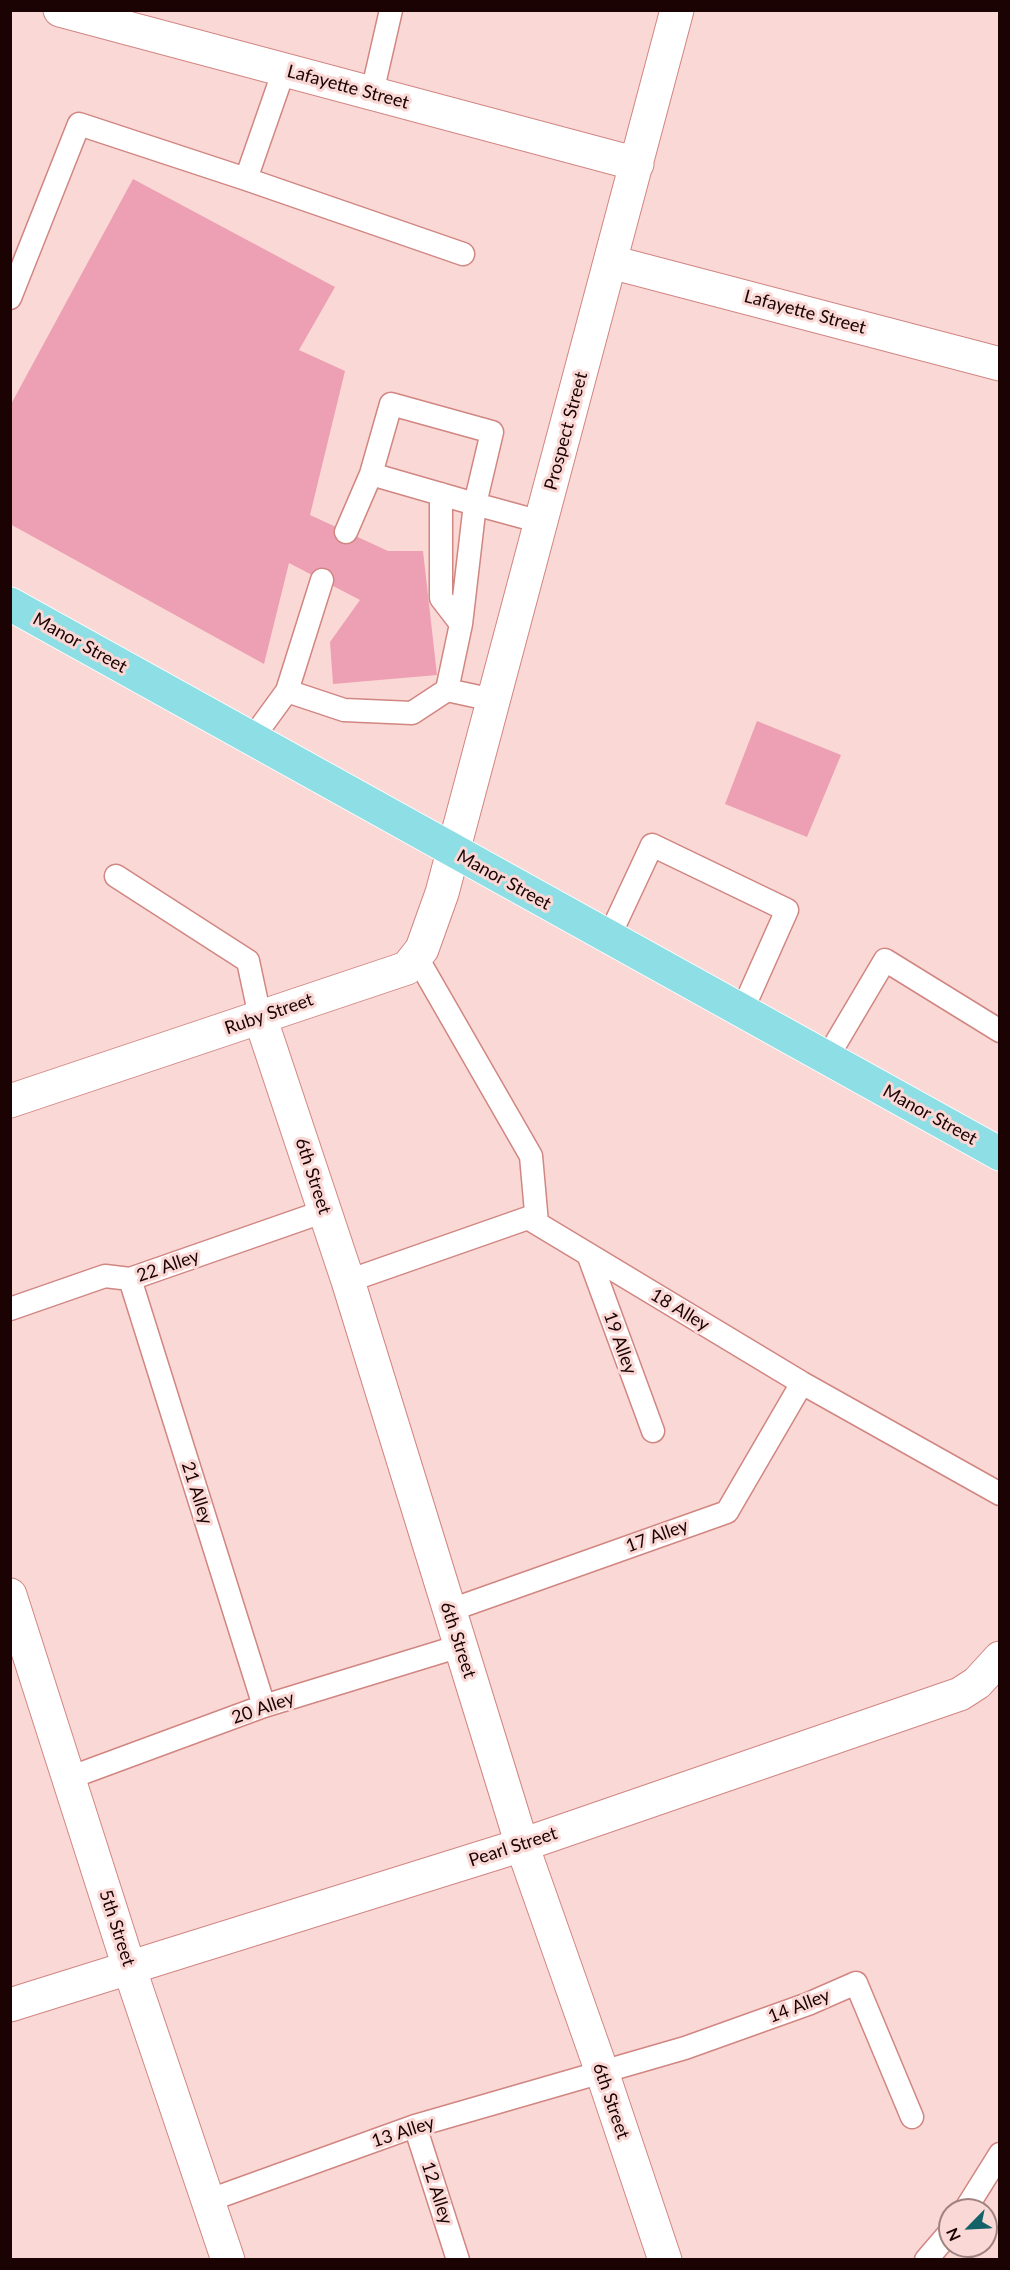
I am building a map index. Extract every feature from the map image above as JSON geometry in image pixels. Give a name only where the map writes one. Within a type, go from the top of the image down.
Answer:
[{"type":"main road","name":"Manor Street","points":[[10,604],[999,1154]]},
{"type":"street","name":"Lafayette Street","points":[[60,10],[637,164]]},
{"type":"street","name":"Prospect Street","points":[[453,851],[677,10]]},
{"type":"street","name":"Lafayette Street","points":[[611,262],[999,364]]},
{"type":"street","name":"Ruby Street","points":[[10,1101],[407,968],[423,949],[453,851]]},
{"type":"street","name":"6th Street","points":[[260,1017],[348,1281],[522,1845],[664,2259]]},
{"type":"street","name":"5th Street","points":[[10,1594],[129,1967],[228,2259]]},
{"type":"street","name":"Pearl Street","points":[[10,2005],[522,1845],[960,1694],[977,1683],[999,1658]]},
{"type":"lane","points":[[372,93],[391,10]]},
{"type":"lane","points":[[246,179],[284,70]]},
{"type":"lane","points":[[10,298],[79,124],[463,254]]},
{"type":"lane","points":[[287,691],[344,710],[412,713],[447,690],[461,624],[475,504],[492,432],[391,404],[371,474],[346,532]]},
{"type":"lane","points":[[371,474],[542,522]]},
{"type":"lane","points":[[441,494],[441,598],[461,624]]},
{"type":"lane","points":[[252,739],[287,691],[322,580]]},
{"type":"lane","points":[[447,690],[493,700]]},
{"type":"lane","points":[[609,937],[652,845],[787,910],[742,1011]]},
{"type":"lane","points":[[116,876],[248,961],[260,1017]]},
{"type":"lane","points":[[416,956],[531,1156],[537,1223]]},
{"type":"lane","points":[[827,1058],[885,960],[999,1031]]},
{"type":"lane","name":"22 Alley","points":[[10,1309],[105,1276],[129,1279],[325,1211]]},
{"type":"lane","points":[[348,1281],[528,1218],[537,1223]]},
{"type":"lane","name":"18 Alley","points":[[537,1223],[802,1383],[999,1494]]},
{"type":"lane","name":"19 Alley","points":[[588,1254],[653,1431]]},
{"type":"lane","name":"21 Alley","points":[[129,1279],[264,1706]]},
{"type":"lane","name":"17 Alley","points":[[448,1611],[726,1512],[802,1383]]},
{"type":"lane","name":"20 Alley","points":[[69,1778],[264,1706],[460,1646]]},
{"type":"lane","name":"14 Alley","points":[[602,2073],[685,2048],[808,2004],[856,1983],[912,2117]]},
{"type":"lane","name":"13 Alley","points":[[207,2201],[415,2126],[602,2073]]},
{"type":"lane","name":"12 Alley","points":[[415,2126],[458,2259]]},
{"type":"lane","points":[[972,2198],[999,2154]]},
{"type":"lane","points":[[926,2259],[938,2246]]},
{"type":"building","points":[[133,179],[335,287],[299,350],[345,371],[310,515],[388,551],[423,551],[437,675],[333,684],[330,642],[360,600],[289,563],[264,664],[10,524],[10,406]]},
{"type":"building","points":[[757,721],[841,755],[807,837],[725,804]]}]
